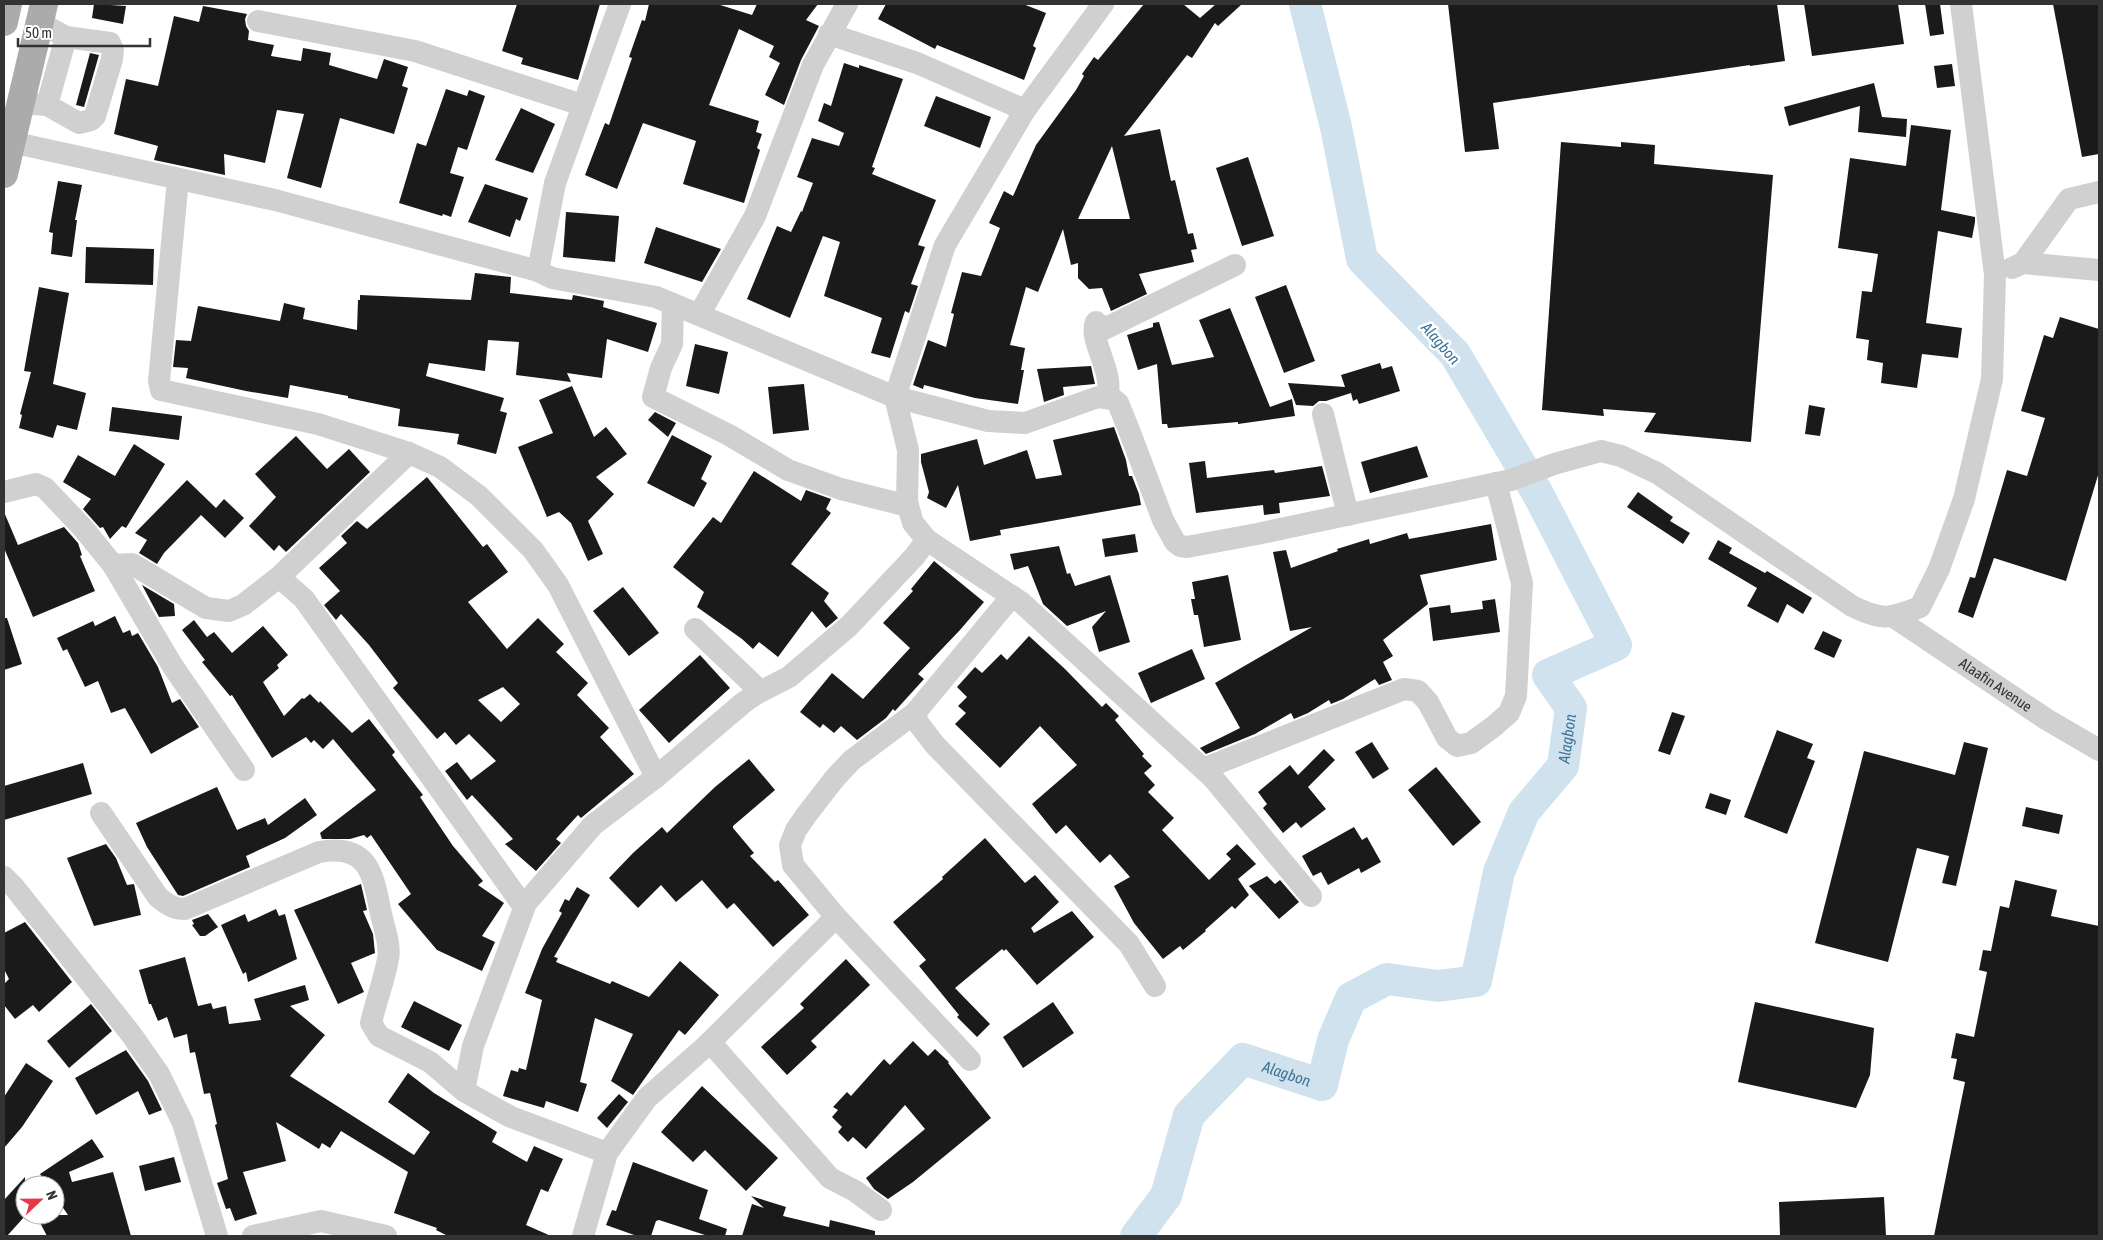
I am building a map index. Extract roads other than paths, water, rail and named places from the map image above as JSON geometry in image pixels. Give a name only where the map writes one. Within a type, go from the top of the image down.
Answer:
[{"type":"main road","points":[[4,22],[8,4]]},
{"type":"main road","points":[[4,174],[42,13]]},
{"type":"street","points":[[538,271],[554,184],[620,4]]},
{"type":"street","points":[[699,315],[755,216],[813,65],[847,4]]},
{"type":"street","points":[[1103,4],[1025,110],[946,245],[894,397],[908,450],[908,506],[913,523],[928,540],[1022,603],[1213,778],[1311,896]]},
{"type":"street","points":[[11,142],[275,200],[538,271],[552,278],[656,297],[894,397],[988,421],[1025,423],[1098,397],[1114,399],[1118,403],[1163,520],[1175,542],[1180,546],[1187,547],[1257,534],[1504,481],[1601,451],[1621,456],[1657,473],[1852,606],[1872,617],[1894,617],[1920,607],[1939,569],[1964,499],[1992,379],[1995,275],[1961,4]]},
{"type":"street","points":[[21,103],[47,105],[70,120],[79,123],[91,120],[94,116],[112,59],[110,43],[66,37],[42,13]]},
{"type":"street","points":[[258,21],[416,51],[582,105]]},
{"type":"street","points":[[830,34],[917,64],[1025,110]]},
{"type":"street","points":[[47,105],[66,37]]},
{"type":"street","points":[[178,179],[159,381],[161,390],[318,424],[409,453],[440,468],[479,496],[533,550],[558,585],[656,777]]},
{"type":"street","points":[[2023,263],[2069,199],[2099,192]]},
{"type":"street","points":[[1995,275],[2023,263],[2099,270]]},
{"type":"street","points":[[1107,398],[1110,389],[1110,378],[1094,332],[1096,322],[1104,329],[1235,265]]},
{"type":"street","points":[[673,304],[672,344],[661,368],[653,397],[729,435],[788,470],[841,489],[908,506]]},
{"type":"street","points":[[1323,414],[1348,515]]},
{"type":"street","points":[[112,566],[132,564],[206,608],[229,611],[244,605],[279,577],[409,453]]},
{"type":"street","points":[[1203,769],[1404,689],[1418,691],[1428,702],[1446,738],[1457,746],[1471,743],[1509,713],[1516,696],[1522,583],[1504,481]]},
{"type":"street","points":[[4,492],[36,484],[45,488],[83,528],[112,566],[172,665],[244,770]]},
{"type":"street","points":[[464,1091],[473,1046],[524,907],[593,825],[656,777],[760,691],[789,676],[849,626],[928,540]]},
{"type":"street","points":[[279,577],[304,599],[524,907]]},
{"type":"street","points":[[970,1060],[836,917],[793,865],[790,845],[796,830],[835,778],[852,760],[915,713],[1012,596]]},
{"type":"street","name":"Alaafin Avenue","points":[[1894,617],[2046,719],[2099,750]]},
{"type":"street","points":[[696,629],[760,691]]},
{"type":"street","points":[[915,713],[918,723],[935,745],[1128,944],[1155,986]]},
{"type":"street","points":[[101,813],[158,897],[169,906],[177,909],[185,908],[319,852],[346,851],[357,856],[369,868],[374,880],[388,946],[388,958],[372,1018],[372,1026],[378,1036],[430,1062],[464,1091],[511,1117],[606,1153]]},
{"type":"street","points":[[4,877],[131,1034],[159,1074],[183,1122],[217,1236]]},
{"type":"street","points":[[583,1236],[606,1153],[647,1098],[710,1042],[836,917]]},
{"type":"street","points":[[710,1042],[830,1178],[855,1191],[881,1210]]},
{"type":"street","points":[[252,1236],[323,1229],[386,1236]]},
{"type":"waterway","name":"Alagbon","points":[[1136,1236],[1166,1196],[1189,1115],[1243,1059],[1322,1085],[1333,1040],[1351,998],[1387,979],[1438,986],[1476,981],[1499,872],[1524,812],[1563,766],[1571,708],[1548,675],[1616,645],[1538,494],[1455,354],[1362,259],[1336,127],[1305,4]]}]
